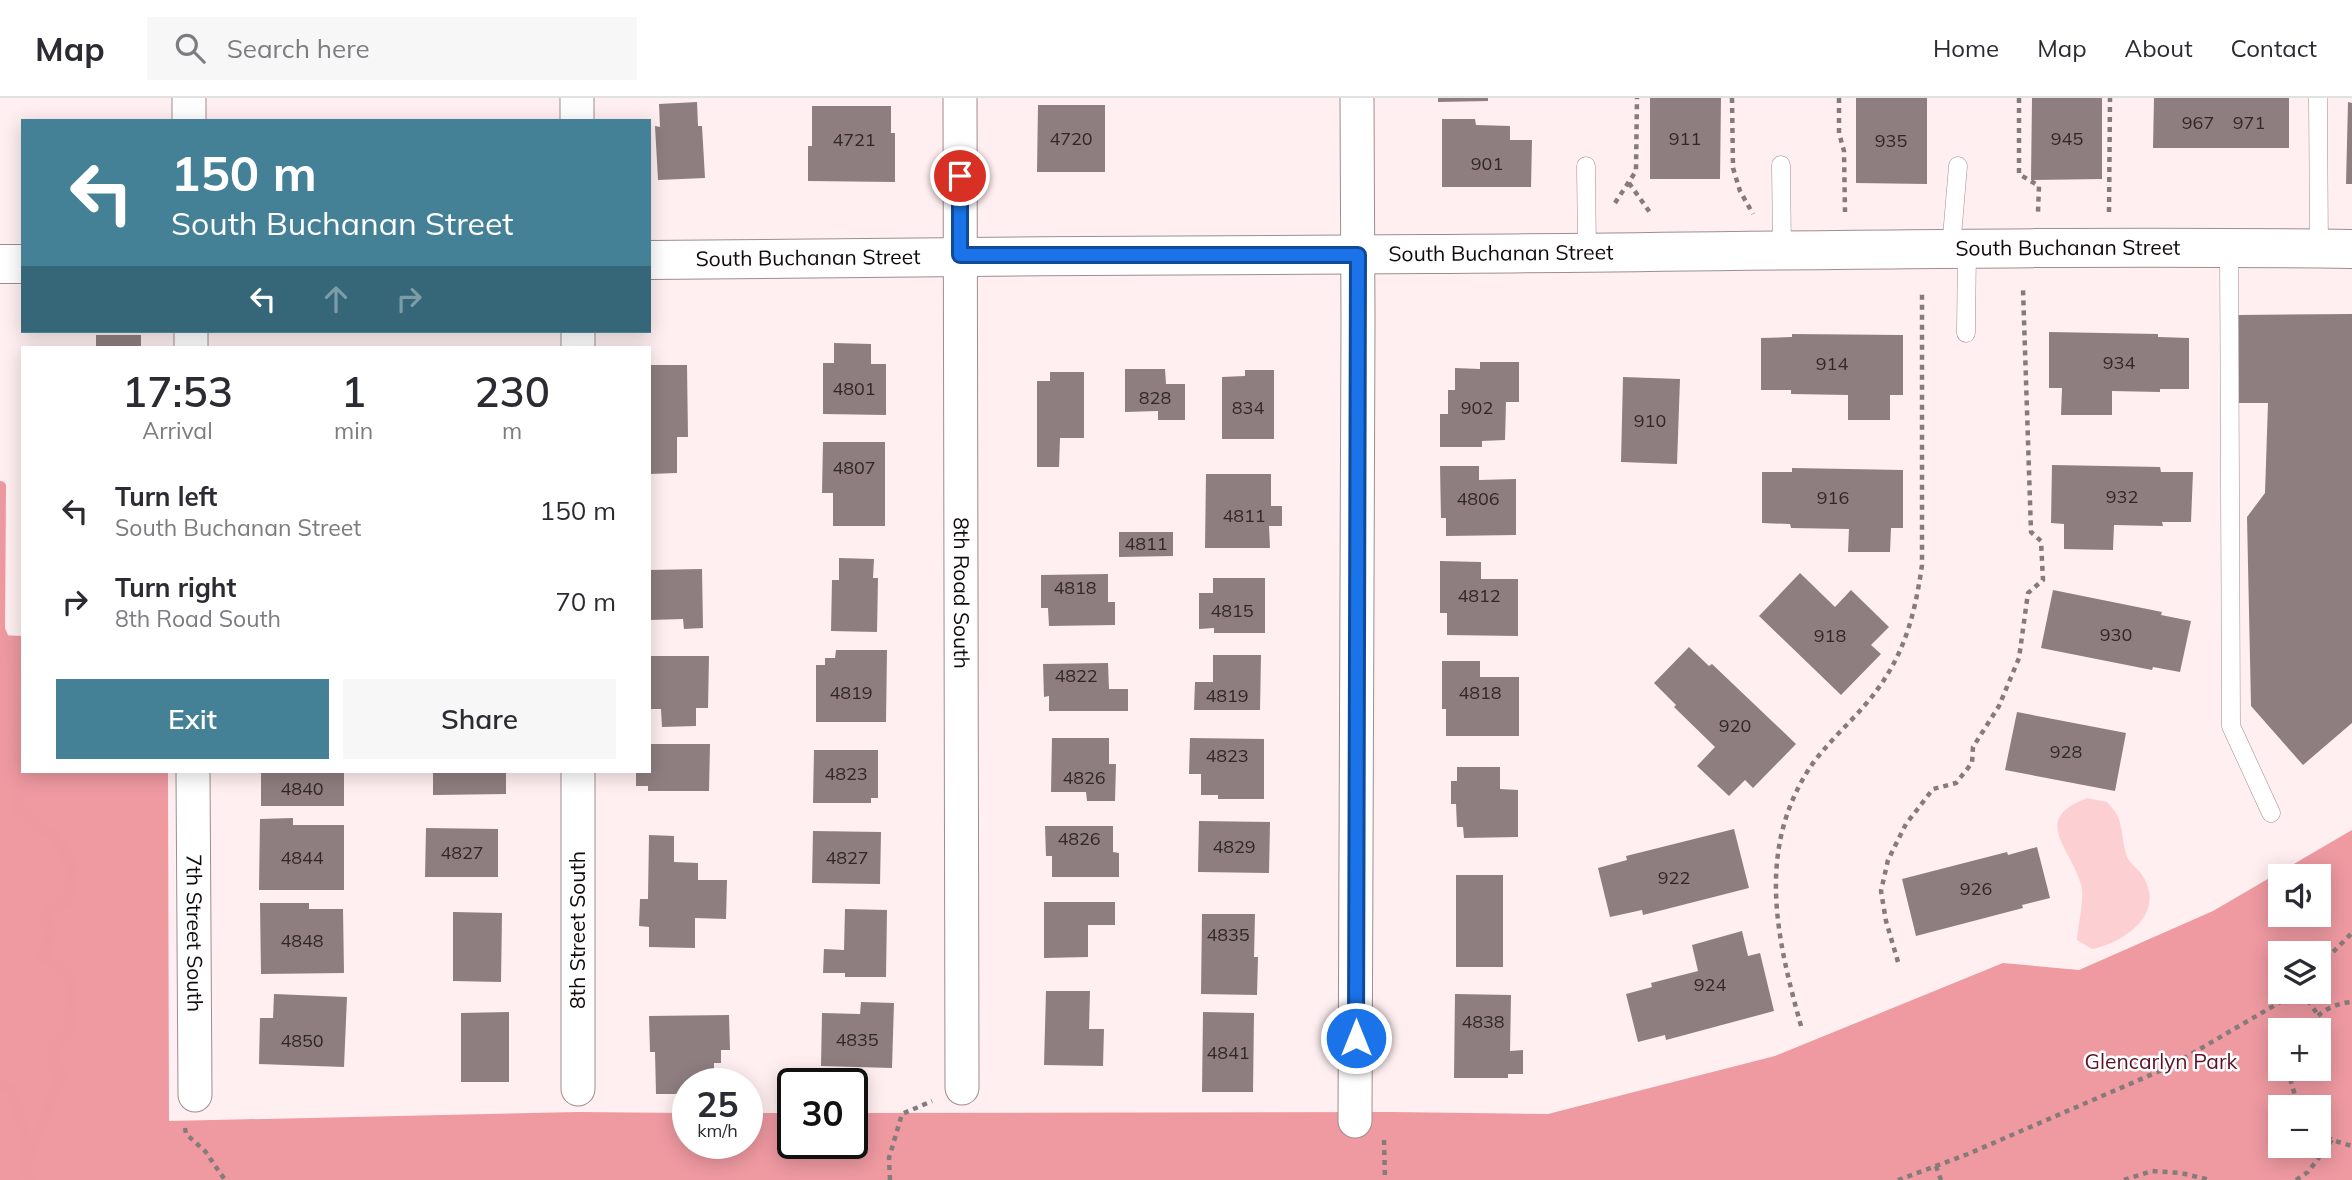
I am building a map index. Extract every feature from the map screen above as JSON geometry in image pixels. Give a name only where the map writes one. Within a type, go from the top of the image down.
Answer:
[{"type":"street","points":[[189,98],[189,119]]},
{"type":"street","points":[[577,98],[577,119]]},
{"type":"street","name":"8th Road South","points":[[960,98],[962,1088]]},
{"type":"street","points":[[1355,1121],[1357,98]]},
{"type":"street","name":"South Buchanan Street","points":[[651,260],[1782,249],[2335,249]]},
{"type":"street","points":[[0,264],[21,264]]},
{"type":"street","name":"7th Street South","points":[[193,773],[195,1095]]},
{"type":"street","name":"8th Street South","points":[[578,773],[578,1089]]},
{"type":"lane","points":[[2318,98],[2335,249]]},
{"type":"lane","points":[[1781,165],[1782,249]]},
{"type":"lane","points":[[1586,166],[1587,252]]},
{"type":"lane","points":[[1958,166],[1959,248],[1966,333]]},
{"type":"lane","points":[[2229,248],[2231,726],[2271,813]]},
{"type":"path","points":[[1614,204],[1636,171],[1637,98]]},
{"type":"path","points":[[1732,98],[1732,168],[1740,191],[1754,215]]},
{"type":"path","points":[[1839,98],[1846,215]]},
{"type":"path","points":[[2019,98],[2020,174],[2039,186],[2038,214]]},
{"type":"path","points":[[2109,213],[2110,98]]},
{"type":"path","points":[[1629,183],[1653,217]]},
{"type":"path","points":[[1898,962],[1886,921],[1881,891],[1888,860],[1906,824],[1933,789],[1956,783],[1972,763],[1973,747],[1999,706],[2019,658],[2028,593],[2043,580],[2041,541],[2031,532],[2023,289]]},
{"type":"path","points":[[1801,1026],[1779,939],[1775,899],[1778,855],[1787,816],[1809,769],[1867,703],[1891,671],[1903,647],[1916,608],[1922,565],[1922,290]]},
{"type":"path","points":[[2331,954],[2352,933]]},
{"type":"path","points":[[2316,1018],[2334,1005],[2352,1002]]},
{"type":"path","points":[[1898,1180],[2169,1067],[2275,1004]]},
{"type":"path","points":[[2310,1004],[2318,1015]]},
{"type":"path","points":[[890,1180],[889,1158],[902,1114],[962,1088]]},
{"type":"path","points":[[195,1095],[184,1115],[186,1134],[205,1151],[225,1180]]},
{"type":"path","points":[[2296,1180],[2308,1172],[2332,1140],[2352,1146]]},
{"type":"path","points":[[1936,1166],[1941,1180]]},
{"type":"path","points":[[2124,1180],[2152,1171],[2181,1172],[2210,1180]]},
{"type":"shaded area","points":[[2087,798],[2107,802],[2115,811],[2127,857],[2142,875],[2149,891],[2149,904],[2138,925],[2116,941],[2092,949],[2077,940],[2082,890],[2076,871],[2063,847],[2057,825],[2070,806]]},
{"type":"green space","name":"Glencarlyn Park","points":[[0,635],[21,636],[21,773],[168,773],[169,1121],[578,1112],[672,1113],[672,1159],[763,1159],[763,1113],[777,1113],[777,1159],[868,1159],[868,1113],[1548,1114],[1775,1056],[2003,963],[2079,970],[2213,911],[2268,879],[2268,927],[2331,927],[2331,864],[2294,864],[2352,830],[2352,1180],[0,1180]]},
{"type":"building","points":[[1438,98],[1488,98],[1488,101],[1438,102]]},
{"type":"building","points":[[1650,98],[1721,98],[1720,179],[1650,179]]},
{"type":"building","points":[[1856,98],[1927,98],[1927,184],[1856,183]]},
{"type":"building","points":[[2032,98],[2102,98],[2102,179],[2031,180]]},
{"type":"building","points":[[2154,98],[2289,98],[2289,148],[2153,148]]},
{"type":"building","points":[[697,102],[698,126],[702,126],[705,178],[658,180],[655,126],[660,127],[659,104]]},
{"type":"building","points":[[2348,102],[2352,103],[2352,184],[2346,184]]},
{"type":"building","points":[[1038,105],[1105,105],[1105,172],[1037,172]]},
{"type":"building","points":[[812,106],[891,106],[891,133],[895,133],[895,182],[808,181],[808,146],[812,146]]},
{"type":"building","points":[[1442,119],[1475,119],[1476,125],[1510,126],[1510,140],[1532,140],[1531,187],[1442,187]]},
{"type":"building","points":[[2352,314],[2352,723],[2303,765],[2251,706],[2247,517],[2265,493],[2268,403],[2237,403],[2238,315]]},
{"type":"building","points":[[2049,332],[2158,334],[2158,337],[2189,338],[2189,389],[2160,389],[2160,392],[2112,391],[2112,415],[2061,415],[2062,388],[2049,388]]},
{"type":"building","points":[[1792,334],[1903,335],[1903,395],[1890,395],[1890,420],[1848,420],[1848,395],[1791,394],[1791,390],[1761,390],[1761,338],[1792,337]]},
{"type":"building","points":[[96,335],[141,335],[141,346],[96,346]]},
{"type":"building","points":[[834,343],[871,344],[871,364],[886,364],[886,415],[823,414],[823,363],[834,363]]},
{"type":"building","points":[[1480,362],[1519,362],[1519,402],[1506,402],[1505,440],[1482,441],[1482,447],[1440,447],[1440,414],[1448,414],[1448,390],[1455,390],[1455,368],[1480,369]]},
{"type":"building","points":[[651,365],[687,365],[688,437],[677,437],[677,473],[651,474]]},
{"type":"building","points":[[1125,369],[1165,369],[1166,384],[1185,384],[1185,420],[1158,420],[1158,411],[1125,412]]},
{"type":"building","points":[[1245,370],[1274,370],[1274,439],[1222,439],[1222,377],[1245,376]]},
{"type":"building","points":[[1050,372],[1084,372],[1084,438],[1060,438],[1059,467],[1037,467],[1037,381],[1050,381]]},
{"type":"building","points":[[1623,377],[1680,379],[1677,464],[1621,462]]},
{"type":"building","points":[[823,442],[885,442],[885,526],[833,526],[833,493],[822,493]]},
{"type":"building","points":[[2052,465],[2160,467],[2161,472],[2193,472],[2191,522],[2162,522],[2163,526],[2114,525],[2113,550],[2064,549],[2064,524],[2051,523]]},
{"type":"building","points":[[1440,466],[1479,466],[1479,480],[1516,479],[1516,535],[1446,536],[1446,518],[1441,518]]},
{"type":"building","points":[[1792,468],[1903,470],[1903,528],[1891,528],[1890,552],[1848,552],[1849,529],[1791,528],[1790,524],[1762,523],[1762,472],[1792,472]]},
{"type":"building","points":[[1206,474],[1271,474],[1271,506],[1282,506],[1282,526],[1269,526],[1270,548],[1205,548]]},
{"type":"building","points":[[1119,532],[1173,532],[1173,556],[1119,557]]},
{"type":"building","points":[[839,558],[874,559],[873,578],[878,578],[877,632],[831,631],[832,580],[839,580]]},
{"type":"building","points":[[1440,561],[1481,562],[1481,579],[1518,579],[1518,636],[1447,635],[1447,613],[1440,613]]},
{"type":"building","points":[[702,569],[703,628],[684,629],[683,619],[651,620],[651,570]]},
{"type":"building","points":[[1800,573],[1835,607],[1851,590],[1889,627],[1871,645],[1881,654],[1841,695],[1759,616]]},
{"type":"building","points":[[1108,574],[1108,602],[1115,602],[1115,625],[1049,626],[1048,608],[1041,608],[1041,575]]},
{"type":"building","points":[[1213,578],[1265,578],[1265,633],[1214,633],[1214,628],[1199,629],[1199,593],[1213,593]]},
{"type":"building","points":[[2053,590],[2162,612],[2161,615],[2191,621],[2180,672],[2153,667],[2152,670],[2041,648]]},
{"type":"building","points":[[1689,647],[1709,666],[1712,664],[1796,744],[1753,788],[1745,780],[1729,796],[1697,766],[1715,747],[1654,683]]},
{"type":"building","points":[[836,650],[887,650],[886,722],[816,722],[816,665],[825,665],[825,658],[835,658]]},
{"type":"building","points":[[1213,655],[1261,655],[1260,710],[1194,710],[1195,682],[1213,682]]},
{"type":"building","points":[[651,656],[709,656],[708,708],[696,708],[696,726],[662,727],[661,709],[651,709]]},
{"type":"building","points":[[1442,661],[1480,661],[1480,677],[1519,677],[1519,736],[1446,736],[1446,709],[1442,709]]},
{"type":"building","points":[[1108,663],[1109,689],[1128,689],[1128,711],[1049,711],[1049,696],[1044,697],[1043,664]]},
{"type":"building","points":[[2017,712],[2126,733],[2115,791],[2005,770]]},
{"type":"building","points":[[1052,738],[1109,738],[1109,764],[1116,764],[1115,801],[1087,801],[1086,792],[1051,792]]},
{"type":"building","points":[[1190,738],[1264,739],[1264,799],[1218,799],[1218,795],[1201,795],[1201,774],[1189,774]]},
{"type":"building","points":[[651,744],[710,744],[709,791],[648,791],[648,786],[636,786],[636,773],[651,773]]},
{"type":"building","points":[[814,750],[878,750],[878,798],[871,798],[871,803],[813,803]]},
{"type":"building","points":[[1457,767],[1500,767],[1500,789],[1518,790],[1518,837],[1464,838],[1463,827],[1457,827],[1456,804],[1451,804],[1451,781],[1457,781]]},
{"type":"building","points":[[261,773],[344,773],[344,806],[261,806]]},
{"type":"building","points":[[433,773],[506,773],[506,794],[433,795]]},
{"type":"building","points":[[293,818],[293,825],[344,825],[344,890],[259,890],[260,819]]},
{"type":"building","points":[[1199,821],[1270,822],[1269,873],[1198,872]]},
{"type":"building","points":[[1045,826],[1113,826],[1113,852],[1119,853],[1119,877],[1052,877],[1052,856],[1046,856]]},
{"type":"building","points":[[426,828],[498,829],[498,877],[425,877]]},
{"type":"building","points":[[1734,829],[1749,888],[1643,915],[1642,910],[1610,917],[1598,868],[1627,860],[1626,856]]},
{"type":"building","points":[[813,831],[881,832],[880,884],[812,883]]},
{"type":"building","points":[[649,835],[674,836],[674,862],[698,863],[698,880],[727,880],[726,919],[695,918],[695,948],[649,947],[649,927],[639,926],[640,899],[648,899]]},
{"type":"building","points":[[2037,847],[2050,898],[2022,905],[2023,908],[1916,936],[1902,879]]},
{"type":"building","points":[[1456,875],[1503,875],[1503,967],[1456,967]]},
{"type":"building","points":[[1044,902],[1115,902],[1115,925],[1088,925],[1088,957],[1044,958]]},
{"type":"building","points":[[260,903],[309,903],[309,909],[343,909],[344,973],[261,974]]},
{"type":"building","points":[[845,909],[887,910],[886,977],[845,977],[845,973],[823,973],[824,949],[844,950]]},
{"type":"building","points":[[453,912],[502,913],[501,982],[453,981]]},
{"type":"building","points":[[1202,914],[1255,914],[1257,995],[1201,994]]},
{"type":"building","points":[[1742,931],[1748,956],[1760,953],[1774,1011],[1666,1040],[1665,1035],[1638,1042],[1626,994],[1652,987],[1651,983],[1698,971],[1692,945]]},
{"type":"building","points":[[1046,991],[1090,991],[1089,1029],[1104,1029],[1103,1066],[1044,1065]]},
{"type":"building","points":[[274,994],[347,997],[344,1067],[259,1064],[260,1018],[273,1018]]},
{"type":"building","points":[[1455,994],[1511,995],[1510,1051],[1523,1050],[1523,1074],[1508,1074],[1508,1078],[1454,1078]]},
{"type":"building","points":[[861,1002],[894,1003],[892,1068],[821,1066],[822,1013],[860,1014]]},
{"type":"building","points":[[509,1012],[509,1082],[461,1082],[461,1013]]},
{"type":"building","points":[[1203,1012],[1254,1013],[1253,1092],[1202,1092]]},
{"type":"building","points":[[729,1015],[730,1050],[721,1050],[721,1063],[714,1063],[714,1068],[672,1068],[672,1094],[656,1094],[655,1052],[650,1052],[649,1016]]},
{"type":"waterway","points":[[1,486],[0,629],[21,680]]},
{"type":"waterway","points":[[21,712],[13,742],[21,761]]},
{"type":"waterway","points":[[24,1169],[61,1073],[52,1062],[53,1044],[68,1034],[72,1000],[70,978],[43,955],[51,930],[43,919],[53,908],[67,901],[73,867],[56,838],[17,809],[25,773]]},
{"type":"waterway","points":[[0,1085],[10,1089],[24,1127],[24,1169],[31,1180]]},
{"type":"route","points":[[960,176],[960,255],[1358,255],[1356,1038]]}]
